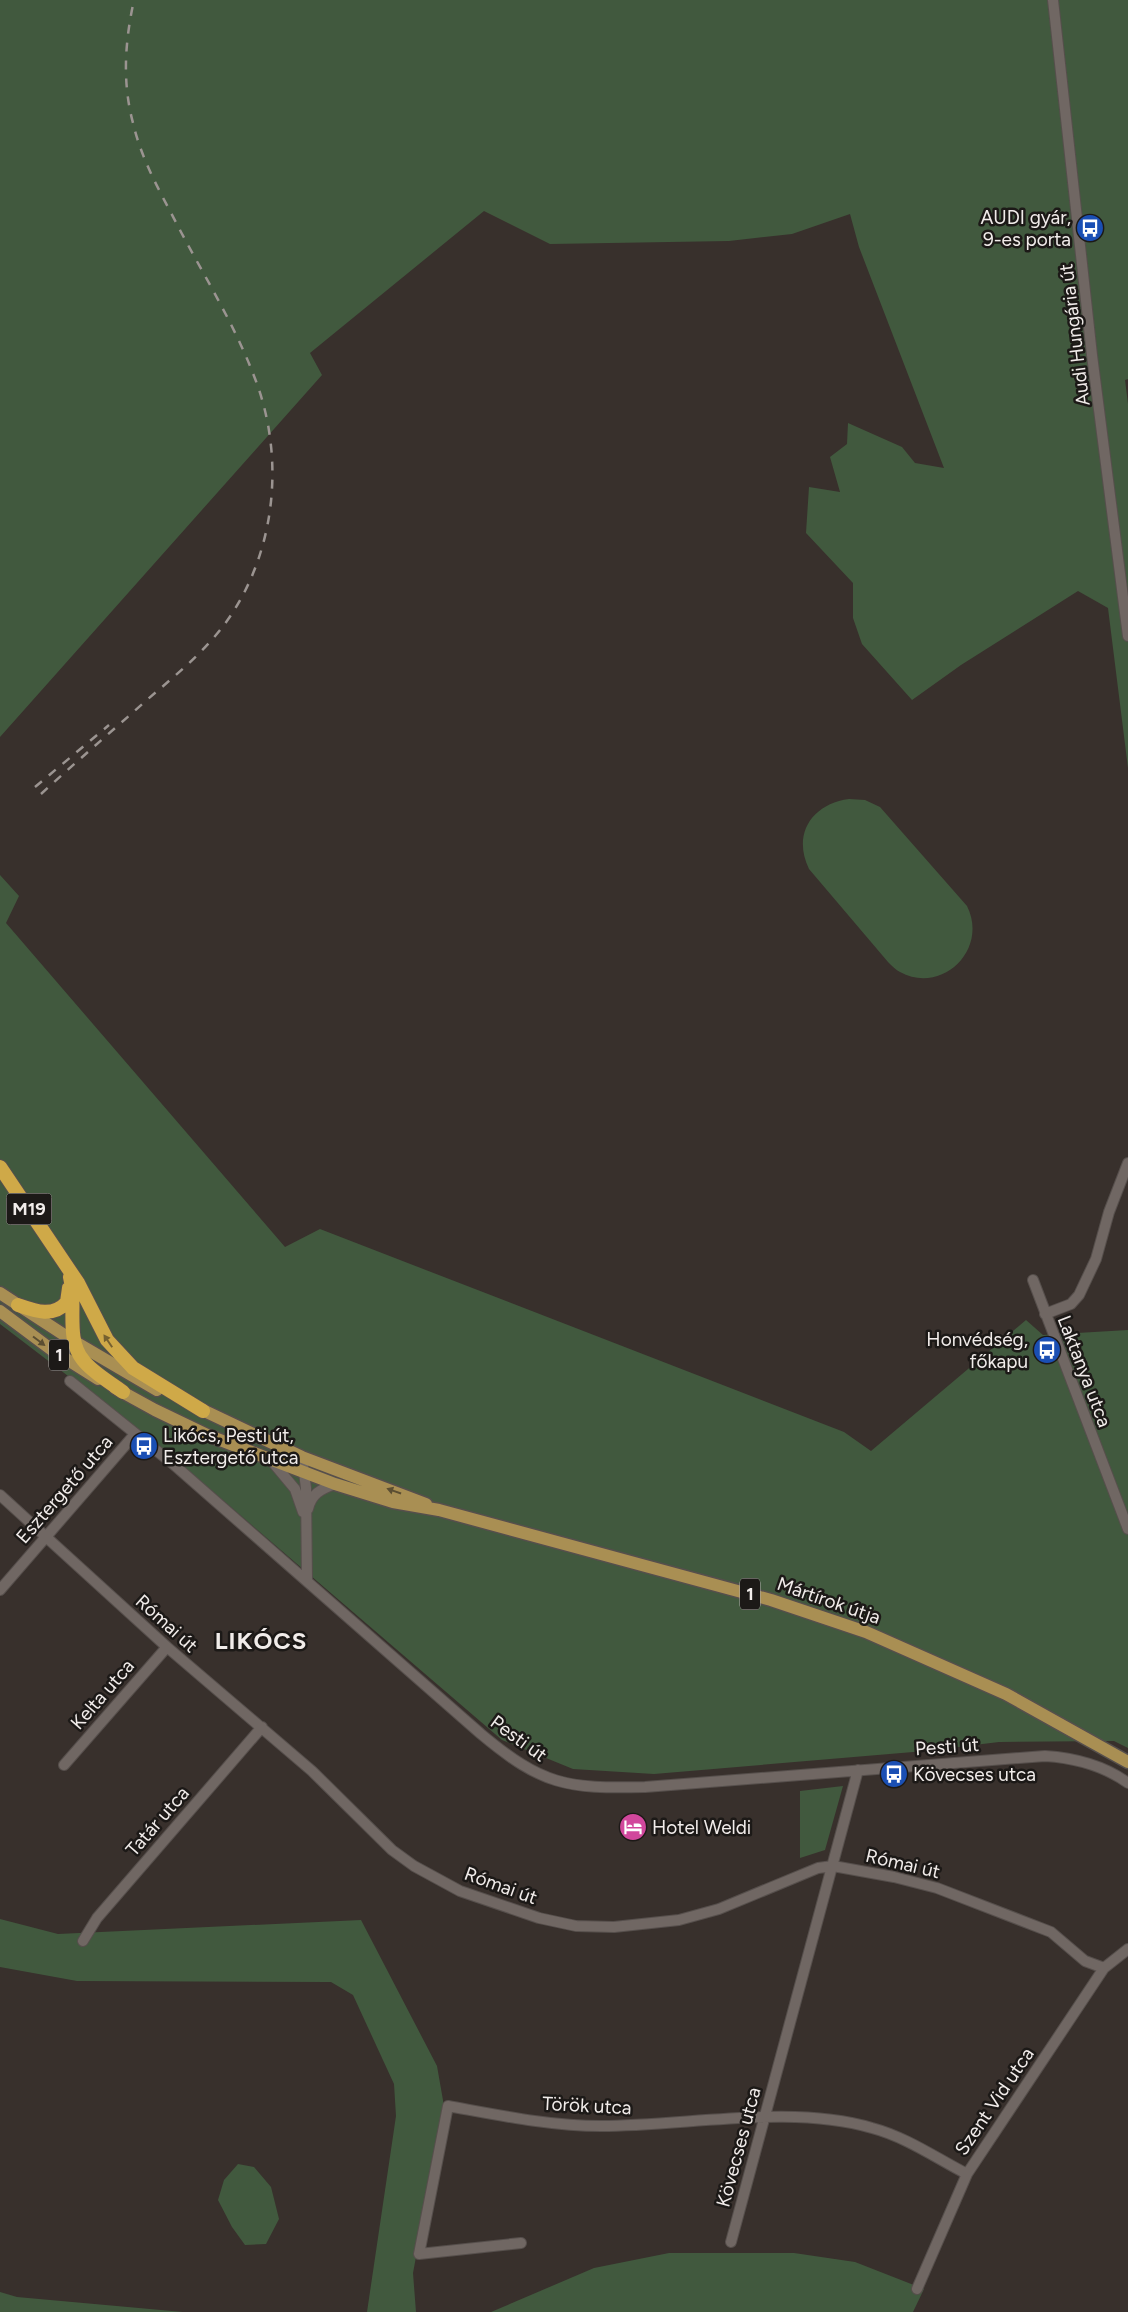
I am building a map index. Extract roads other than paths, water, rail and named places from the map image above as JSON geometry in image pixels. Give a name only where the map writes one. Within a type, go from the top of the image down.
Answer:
[{"type":"highway","name":"M19","points":[[0,1167],[51,1240],[68,1270]]},
{"type":"highway","points":[[18,1305],[41,1312],[52,1311],[64,1306],[67,1302],[69,1290],[68,1270]]},
{"type":"highway","points":[[68,1270],[74,1301],[75,1342],[83,1360],[123,1392]]},
{"type":"highway","points":[[68,1270],[86,1298],[107,1340],[119,1354],[144,1375],[203,1411]]},
{"type":"main road","name":"1","points":[[0,1293],[75,1342],[144,1383],[302,1457],[411,1497],[439,1510]]},
{"type":"main road","name":"1","points":[[0,1311],[52,1350],[123,1392],[207,1435],[335,1484],[393,1502],[439,1510]]},
{"type":"main road","name":"Mártírok útja","points":[[439,1510],[762,1597],[866,1632],[1006,1694],[1128,1762]]},
{"type":"street","name":"Audi Hungária út","points":[[1052,0],[1092,355],[1128,636]]},
{"type":"street","points":[[1045,1314],[1071,1304],[1078,1296],[1096,1259],[1109,1212],[1128,1163]]},
{"type":"street","name":"Laktanya utca","points":[[1033,1280],[1128,1529]]},
{"type":"street","name":"Pesti út","points":[[70,1381],[172,1463],[481,1734],[525,1768],[542,1777],[562,1783],[600,1788],[1045,1756],[1083,1761],[1101,1767],[1128,1783]]},
{"type":"street","name":"Esztergető utca","points":[[0,1590],[135,1434]]},
{"type":"street","points":[[302,1457],[308,1582]]},
{"type":"street","points":[[269,1458],[295,1489],[305,1523]]},
{"type":"street","points":[[305,1523],[308,1506],[313,1496],[322,1489],[335,1484]]},
{"type":"street","name":"Római út","points":[[0,1495],[166,1647],[312,1771],[392,1850],[414,1866],[460,1891],[539,1918],[576,1926],[604,1926],[679,1920],[719,1909],[818,1868],[833,1866],[894,1877],[937,1888],[978,1902],[1051,1932],[1085,1961],[1104,1968]]},
{"type":"street","name":"Kelta utca","points":[[64,1765],[166,1647]]},
{"type":"street","name":"Tatár utca","points":[[83,1941],[97,1918],[262,1727]]},
{"type":"street","name":"Kövecses utca","points":[[731,2242],[858,1770]]},
{"type":"street","name":"Szent Vid utca","points":[[917,2289],[967,2174],[1104,1968],[1128,1950]]},
{"type":"street","name":"Török utca","points":[[521,2243],[419,2254],[448,2106],[539,2121],[599,2126],[764,2118],[829,2119],[872,2128],[907,2142],[967,2174]]},
{"type":"railway","points":[[41,794],[181,671],[220,630],[245,591],[258,562],[271,500],[272,468],[270,437],[264,406],[254,376],[229,321],[154,179],[137,137],[127,92],[126,77],[128,31],[134,0]]},
{"type":"railway","points":[[35,787],[109,725]]},
{"type":"place","name":"AUDI gyár, 9-es porta","points":[[1090,228]]},
{"type":"place","name":"Honvédség, főkapu","points":[[1047,1350]]},
{"type":"place","name":"Likócs, Pesti út, Esztergető utca","points":[[144,1446]]},
{"type":"place","name":"Kövecses utca","points":[[894,1774]]},
{"type":"place","name":"Hotel Weldi","points":[[633,1827]]},
{"type":"district","name":"LIKÓCS","points":[[261,1641]]}]
